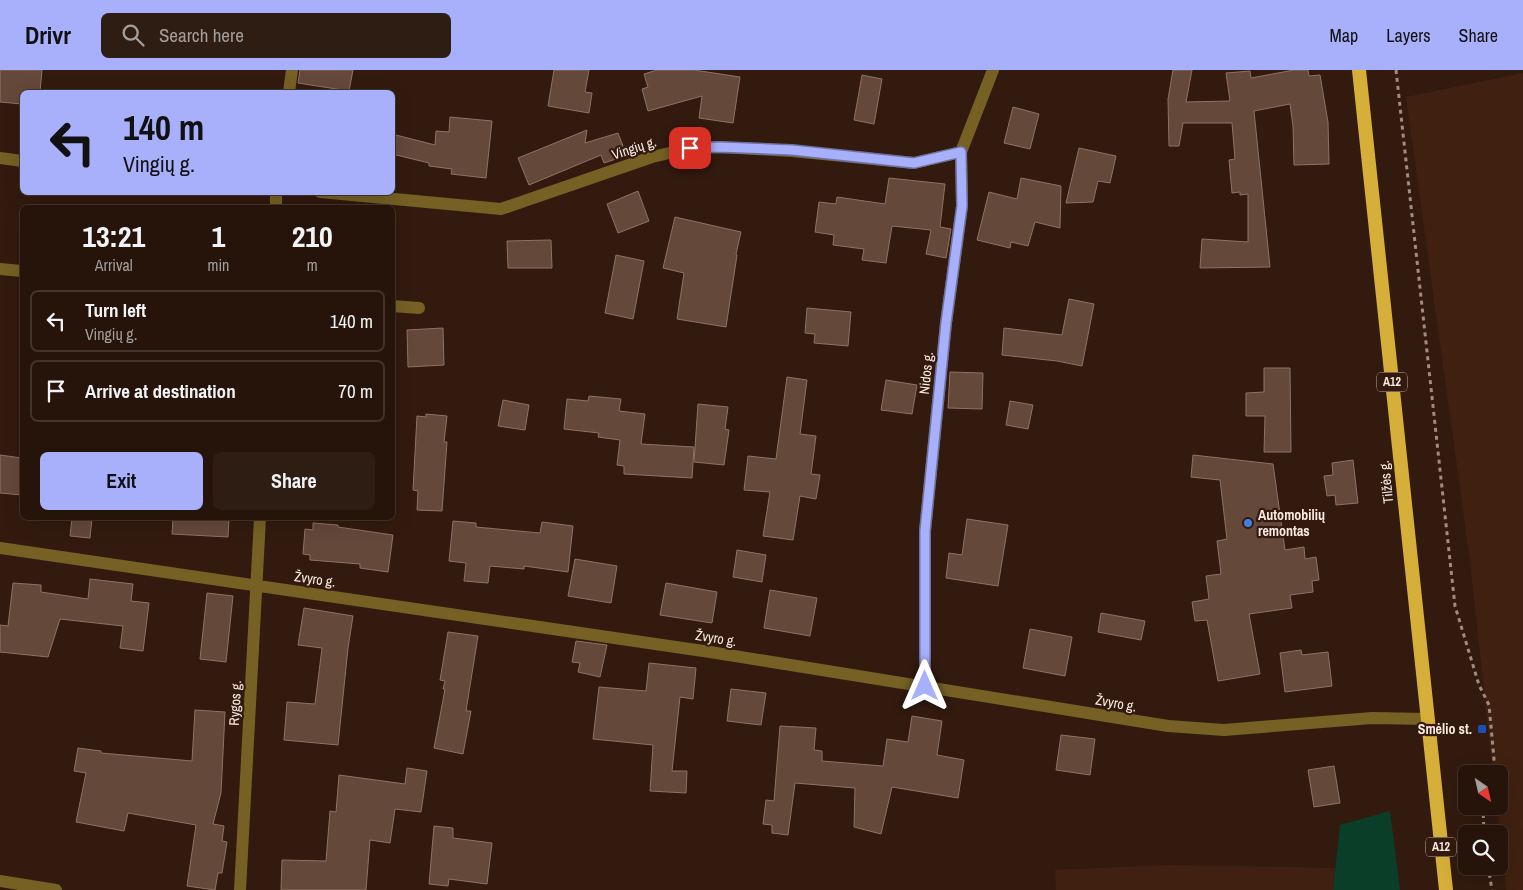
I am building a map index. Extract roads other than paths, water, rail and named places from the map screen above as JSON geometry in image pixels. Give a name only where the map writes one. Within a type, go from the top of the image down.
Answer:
[{"type":"highway","name":"Tilžės g.","points":[[1358,70],[1446,890]]},
{"type":"street","points":[[289,90],[292,70]]},
{"type":"street","name":"Nidos g.","points":[[925,686],[925,531],[946,323],[962,206],[961,152],[993,70]]},
{"type":"street","name":"Vingių g.","points":[[352,195],[501,209],[652,157],[690,148],[719,147],[792,150],[914,163],[961,152]]},
{"type":"street","points":[[0,158],[20,161]]},
{"type":"street","points":[[0,269],[20,271]]},
{"type":"street","points":[[395,306],[419,308]]},
{"type":"street","name":"Rygos g.","points":[[240,890],[260,520]]},
{"type":"street","name":"Žvyro g.","points":[[0,548],[700,650],[1168,726],[1224,730],[1372,718],[1428,719]]},
{"type":"street","points":[[0,881],[56,890]]},
{"type":"place","name":"Automobilių remontas","points":[[1248,523]]},
{"type":"place","name":"Smėlio st.","points":[[1482,729]]}]
